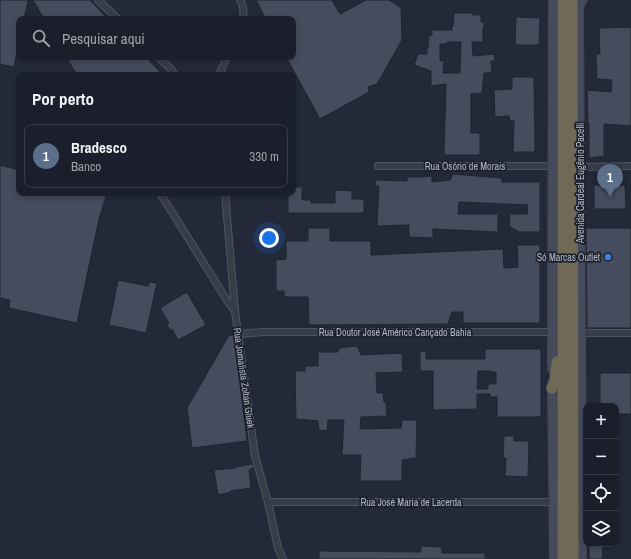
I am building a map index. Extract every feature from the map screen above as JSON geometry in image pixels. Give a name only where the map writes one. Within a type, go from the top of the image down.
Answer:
[{"type":"highway","name":"Avenida Cardeal Eugênio Pacelli","points":[[563,0],[563,304],[573,559]]},
{"type":"highway","name":"Avenida Cardeal Eugênio Pacelli","points":[[563,559],[572,376],[572,0]]},
{"type":"highway","points":[[552,388],[555,382],[560,311],[563,304]]},
{"type":"highway","points":[[572,376],[580,333]]},
{"type":"main road","points":[[553,0],[552,388],[554,559]]},
{"type":"main road","name":"Avenida Cardeal Eugênio Pacelli","points":[[582,559],[579,13],[580,4],[583,0]]},
{"type":"street","points":[[98,0],[115,16]]},
{"type":"street","points":[[240,0],[243,5],[244,16]]},
{"type":"street","points":[[161,60],[173,72]]},
{"type":"street","points":[[220,72],[226,60]]},
{"type":"street","name":"Rua Osório de Morais","points":[[378,166],[553,166]]},
{"type":"street","points":[[581,167],[631,166]]},
{"type":"street","points":[[162,196],[235,311]]},
{"type":"street","name":"Rua Jornalista Zoltan Gluek","points":[[225,196],[235,311],[255,456],[268,502],[278,548],[283,559]]},
{"type":"street","name":"Rua Doutor José Américo Cançado Bahia","points":[[238,334],[264,332],[552,332]]},
{"type":"street","points":[[580,333],[631,333]]},
{"type":"street","name":"Rua José Maria de Lacerda","points":[[268,502],[554,502]]},
{"type":"building","points":[[0,0],[28,0],[25,16],[16,16],[16,57],[14,67],[0,64]]},
{"type":"building","points":[[33,0],[90,0],[105,16],[42,16]]},
{"type":"building","points":[[256,0],[332,0],[340,14],[366,0],[389,0],[401,8],[402,40],[377,84],[368,87],[369,92],[320,119],[296,75],[296,72],[294,72],[288,60],[296,60],[296,16],[264,16]]},
{"type":"building","points":[[454,13],[473,13],[473,15],[481,15],[481,22],[484,22],[483,42],[472,42],[473,56],[494,54],[495,61],[491,61],[492,73],[484,73],[482,93],[471,94],[471,133],[480,133],[480,155],[444,155],[446,84],[431,86],[431,71],[414,65],[418,54],[427,54],[429,35],[432,35],[432,30],[452,30]],"holes":[[[447,42],[461,42],[460,73],[443,73],[444,60],[440,61],[440,44],[447,44]]]},
{"type":"building","points":[[516,17],[540,18],[539,45],[515,45]]},
{"type":"building","points":[[631,27],[631,126],[604,124],[604,156],[589,158],[587,90],[611,92],[612,80],[597,79],[596,54],[600,54],[599,28]]},
{"type":"building","points":[[68,60],[149,60],[160,72],[75,72]]},
{"type":"building","points":[[512,77],[534,77],[535,152],[513,152],[514,121],[510,121],[509,116],[495,117],[494,90],[512,89]]},
{"type":"building","points":[[0,165],[16,169],[16,196],[106,196],[99,219],[77,323],[9,308],[10,300],[0,298]]},
{"type":"building","points":[[453,174],[501,178],[502,182],[540,182],[540,232],[519,232],[509,226],[510,214],[527,214],[528,205],[459,202],[458,214],[498,214],[498,232],[433,229],[433,238],[409,237],[409,225],[377,226],[379,186],[375,186],[375,180],[407,181],[407,177],[432,176],[432,182],[450,180]]},
{"type":"building","points":[[594,185],[625,185],[626,209],[594,209]]},
{"type":"building","points":[[296,187],[302,187],[302,200],[311,200],[311,203],[335,203],[335,190],[352,191],[352,199],[364,199],[364,213],[288,213],[288,196],[296,196]]},
{"type":"building","points":[[308,228],[330,228],[330,241],[371,241],[371,255],[503,249],[504,268],[518,267],[517,245],[540,245],[540,323],[463,323],[463,312],[452,312],[448,324],[309,325],[308,297],[284,297],[284,291],[276,291],[276,260],[286,259],[286,241],[308,241]]},
{"type":"building","name":"Só Marcas Outlet","points":[[586,228],[631,228],[631,328],[587,328]]},
{"type":"building","points":[[118,280],[148,286],[149,282],[157,283],[146,333],[109,325]]},
{"type":"building","points":[[187,292],[206,325],[178,340],[172,329],[170,330],[166,324],[169,323],[160,308]]},
{"type":"building","points":[[229,335],[234,335],[247,441],[192,448],[187,408]]},
{"type":"building","points":[[357,346],[361,355],[402,353],[403,372],[376,373],[377,393],[383,393],[384,402],[386,402],[387,416],[361,417],[360,429],[401,428],[402,420],[417,420],[416,458],[402,460],[402,481],[360,481],[361,455],[342,455],[344,420],[328,420],[327,431],[319,430],[318,421],[296,419],[295,371],[305,371],[305,366],[318,366],[318,352],[338,352],[339,348]]},
{"type":"building","points":[[485,349],[541,349],[541,417],[497,417],[497,397],[490,397],[490,394],[477,394],[477,409],[433,410],[433,371],[420,371],[420,351],[426,351],[426,359],[485,359]],"holes":[[[478,371],[496,372],[496,384],[488,384],[488,389],[477,389]]]},
{"type":"building","points":[[600,373],[631,373],[631,414],[619,414],[619,403],[600,403]]},
{"type":"building","points":[[504,436],[514,436],[514,441],[529,441],[528,477],[505,476],[506,458],[503,458]]},
{"type":"building","points":[[253,464],[254,467],[249,470],[251,488],[230,491],[231,492],[218,495],[214,470],[235,468]]},
{"type":"building","points":[[421,546],[442,547],[442,553],[485,553],[485,559],[319,559],[319,551],[421,552]]},
{"type":"building","points":[[589,547],[603,547],[602,559],[589,559]]},
{"type":"place","name":"Bradesco","points":[[610,197]]},
{"type":"place","name":"Só Marcas Outlet","points":[[608,257]]}]
